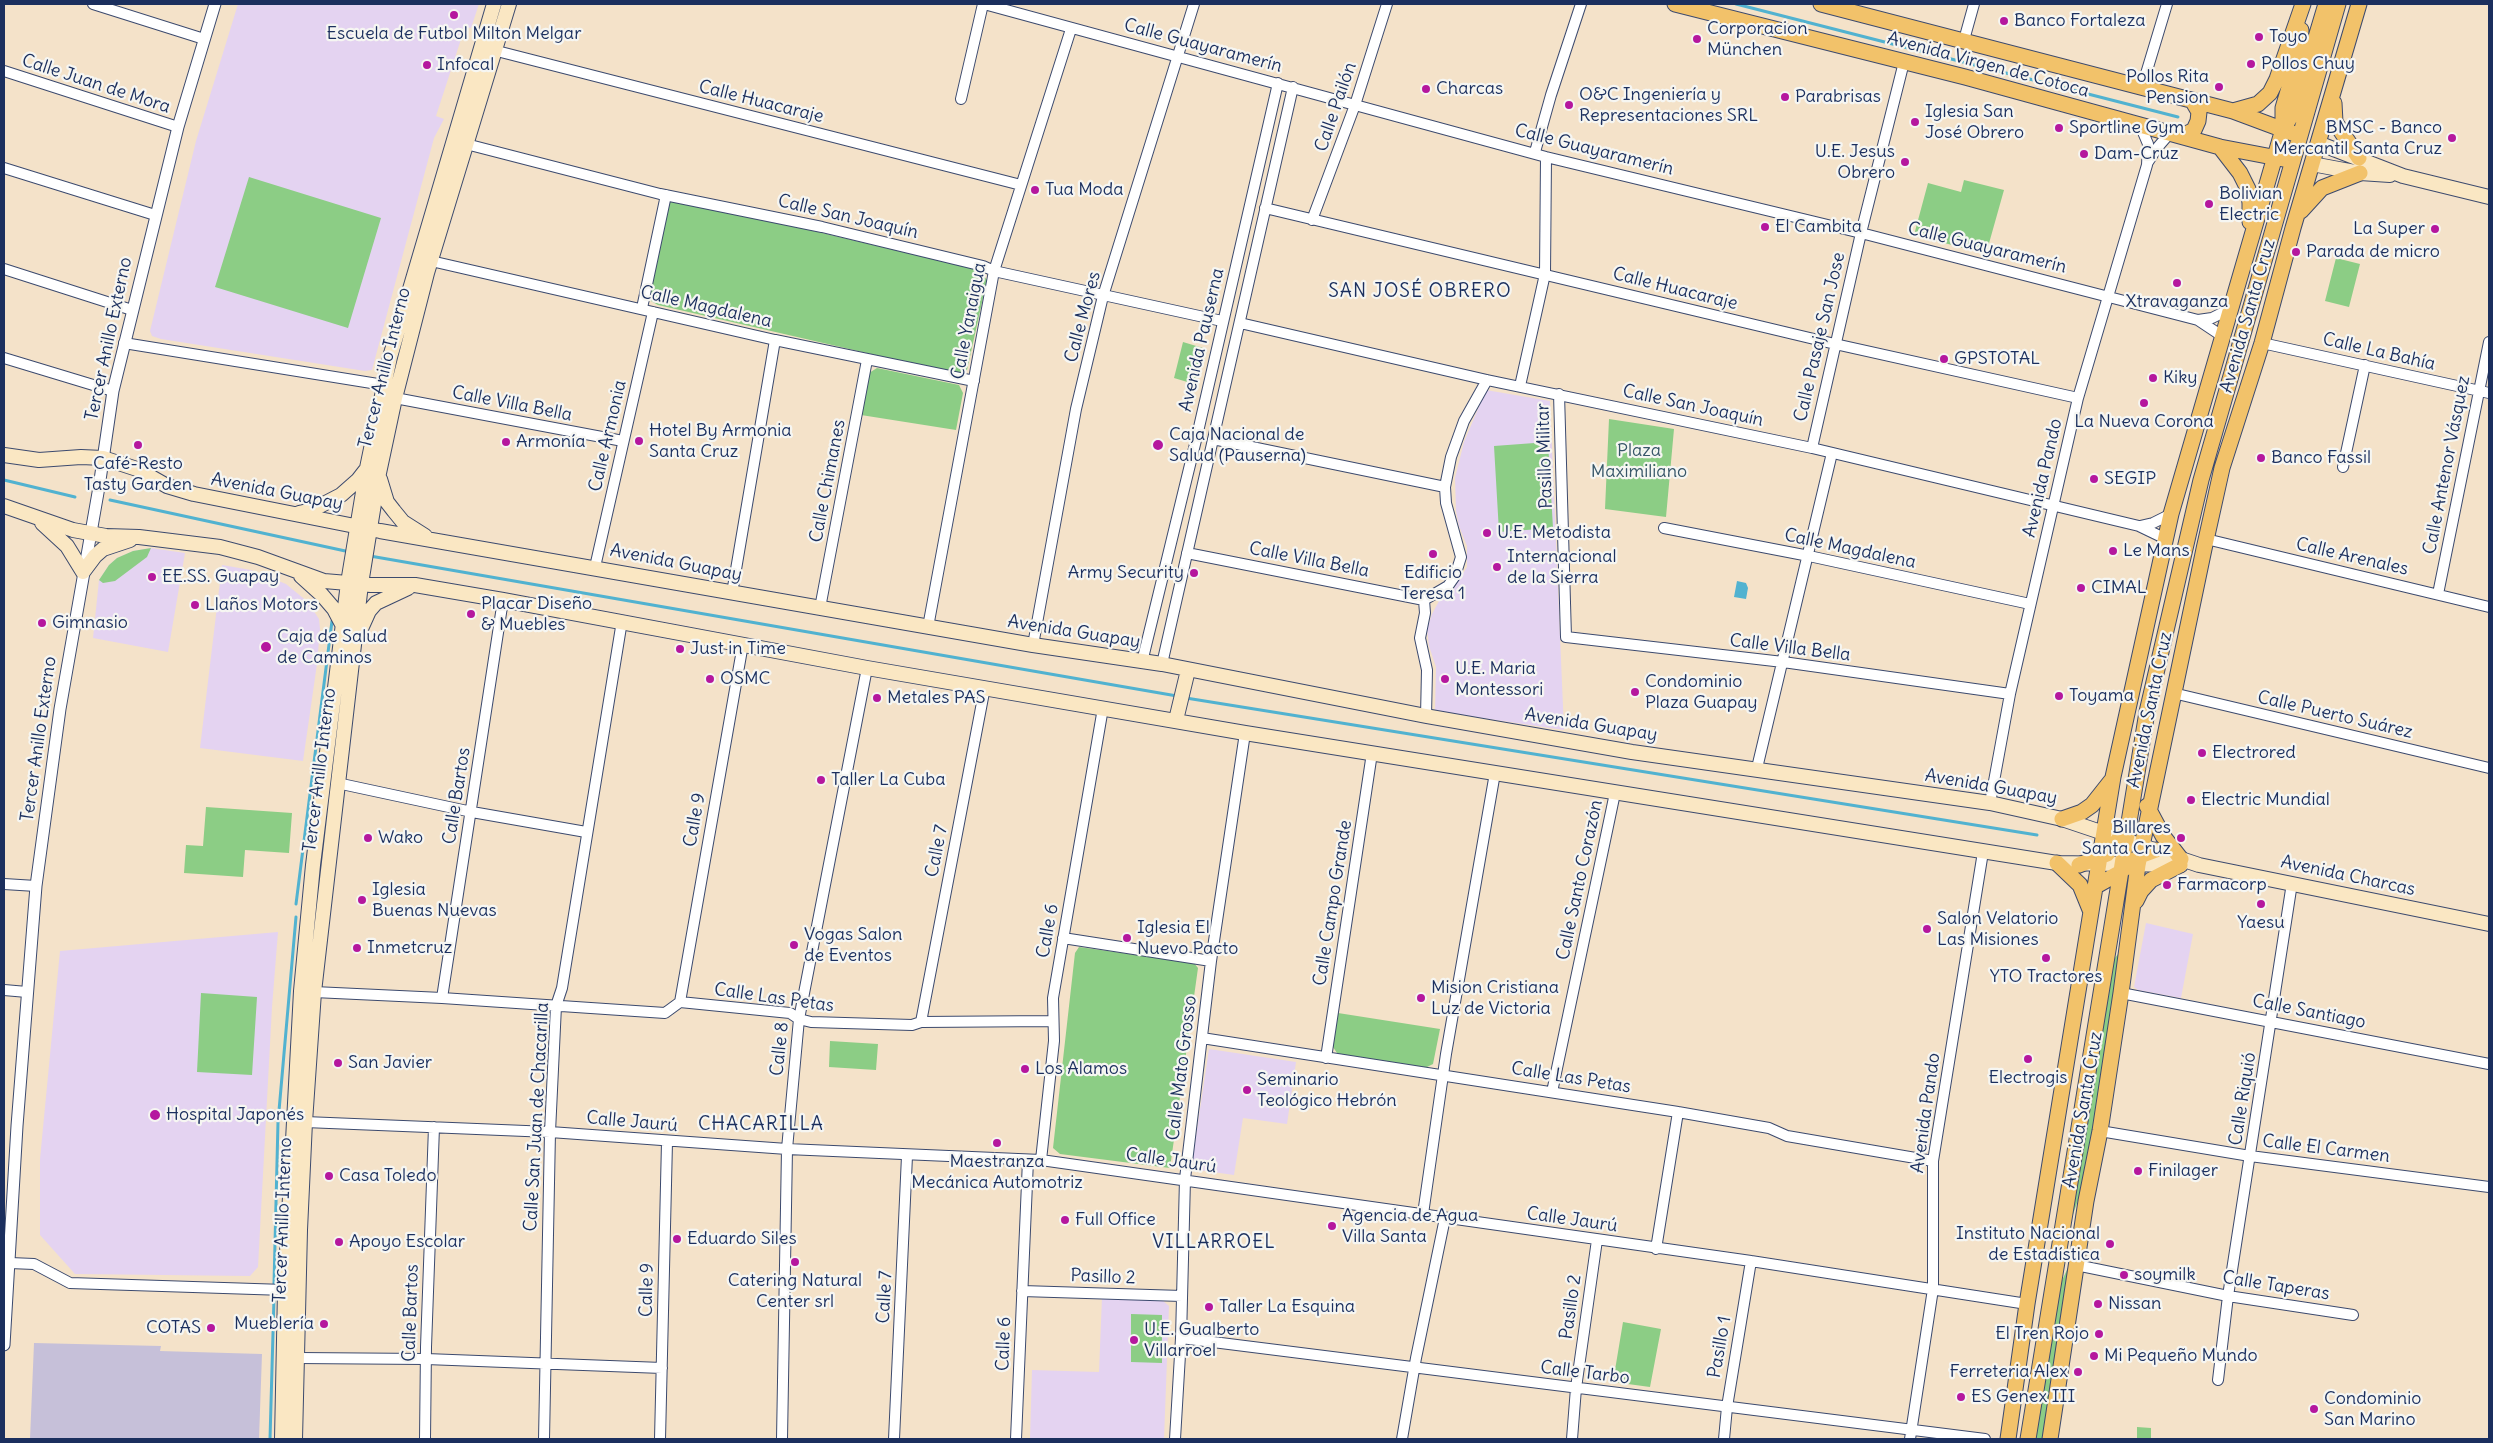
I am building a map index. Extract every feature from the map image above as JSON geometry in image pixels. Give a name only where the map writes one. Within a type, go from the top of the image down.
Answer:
[{"type":"main road","points":[[493,50],[494,31],[501,4]]},
{"type":"main road","name":"Tercer Anillo Interno","points":[[373,470],[383,454],[395,398],[429,267],[493,50],[509,4]]},
{"type":"main road","name":"Avenida Virgen de Cotoca","points":[[1675,4],[1904,62],[2220,147],[2312,164]]},
{"type":"main road","name":"Avenida Virgen de Cotoca","points":[[1821,4],[2233,111],[2318,143]]},
{"type":"main road","points":[[2233,111],[2258,104],[2274,88],[2304,4]]},
{"type":"main road","name":"Avenida Santa Cruz","points":[[2283,129],[2283,108],[2298,58],[2304,4]]},
{"type":"main road","name":"Avenida Santa Cruz","points":[[2008,1439],[2027,1304],[2113,777],[2171,514],[2283,129],[2294,111],[2326,4]]},
{"type":"main road","name":"Avenida Santa Cruz","points":[[2050,1439],[2086,1201],[2100,1131],[2133,906],[2135,860],[2123,839],[2130,814],[2147,712],[2201,480],[2338,4]]},
{"type":"main road","name":"Avenida Santa Cruz","points":[[2028,1439],[2051,1288],[2135,860],[2149,808],[2222,468],[2262,343],[2293,228],[2359,4]]},
{"type":"main road","points":[[410,287],[421,270],[457,152],[462,145],[466,144],[463,134],[484,60],[492,10]]},
{"type":"main road","name":"Tercer Anillo Interno","points":[[282,1439],[285,1290],[301,991],[313,865],[343,626],[354,584],[363,533],[384,385],[410,287],[492,10]]},
{"type":"main road","points":[[2316,78],[2349,38]]},
{"type":"main road","points":[[2335,86],[2335,122],[2360,166]]},
{"type":"main road","points":[[2176,135],[2194,130],[2198,122],[2199,112],[2192,100]]},
{"type":"main road","points":[[2318,143],[2360,166]]},
{"type":"main road","points":[[2220,147],[2240,173],[2248,189],[2250,203],[2248,246]]},
{"type":"main road","points":[[2312,164],[2360,166],[2489,197]]},
{"type":"main road","points":[[2293,228],[2300,212],[2322,188],[2360,166]]},
{"type":"main road","points":[[2273,225],[2278,283]]},
{"type":"main road","points":[[383,454],[384,427],[390,396],[389,391],[384,385],[394,379],[418,285],[429,267]]},
{"type":"main road","name":"Avenida Guapay","points":[[4,455],[39,460],[81,457],[103,458],[137,470],[167,486],[194,494],[296,514],[363,533],[437,541],[595,567],[732,593],[1033,645],[1162,664],[1426,716],[1632,752],[1757,768],[1990,803],[2062,819],[2123,839],[2135,860]]},
{"type":"main road","points":[[2178,580],[2222,468]]},
{"type":"main road","points":[[296,514],[312,510],[341,495],[373,470],[385,497],[395,513],[413,529],[437,541]]},
{"type":"main road","points":[[4,506],[62,528],[91,533],[220,547],[258,557],[324,581],[354,584],[414,585],[622,621],[867,668],[1103,708],[1178,714],[1244,733],[1983,852],[2080,865],[2100,861],[2135,860]]},
{"type":"main road","points":[[36,517],[67,546],[83,572],[95,556],[108,547],[139,537]]},
{"type":"main road","points":[[295,571],[322,595],[334,610],[343,626]]},
{"type":"main road","name":"Tercer Anillo Interno","points":[[296,1439],[305,1128],[314,992],[337,783],[354,651],[354,584]]},
{"type":"main road","points":[[354,651],[364,621],[376,603],[414,585]]},
{"type":"main road","points":[[337,783],[333,774],[343,700],[338,665]]},
{"type":"main road","points":[[1178,714],[1188,670]]},
{"type":"main road","points":[[2062,819],[2082,812],[2092,805],[2113,777]]},
{"type":"main road","points":[[2133,906],[2141,891],[2152,880],[2181,862],[2163,836],[2135,784]]},
{"type":"main road","points":[[319,819],[323,820],[328,828],[322,880],[325,897]]},
{"type":"main road","points":[[2100,861],[2123,839]]},
{"type":"main road","points":[[2096,886],[2135,860]]},
{"type":"main road","name":"Avenida Charcas","points":[[2135,860],[2181,862]]},
{"type":"main road","name":"Avenida Charcas","points":[[2135,860],[2181,862],[2200,865],[2489,924]]},
{"type":"main road","points":[[2057,863],[2080,885],[2092,914]]},
{"type":"main road","points":[[292,1157],[300,1126],[308,1004],[314,992],[310,980],[317,905],[313,865]]},
{"type":"main road","points":[[296,1417],[291,1387],[293,1304],[292,1298],[285,1290],[295,1274],[298,1177],[305,1128]]},
{"type":"main road","points":[[2051,1288],[2086,1201]]},
{"type":"street","points":[[94,4],[204,39]]},
{"type":"street","name":"Tercer Anillo Externo","points":[[4,1345],[27,992],[36,886],[60,709],[99,487],[112,391],[178,127],[215,4]]},
{"type":"street","points":[[961,99],[984,4]]},
{"type":"street","name":"Calle Guayaramerín","points":[[984,4],[1546,156],[2109,296],[2198,320],[2222,336]]},
{"type":"street","name":"Calle Mores","points":[[1033,645],[1076,409],[1103,296],[1194,4]]},
{"type":"street","name":"Calle Pailón","points":[[1312,220],[1355,105],[1387,4]]},
{"type":"street","points":[[1535,152],[1550,94],[1581,4]]},
{"type":"street","points":[[1964,40],[1974,4]]},
{"type":"street","points":[[2142,87],[2167,4]]},
{"type":"street","name":"Calle Yanaigua","points":[[928,627],[994,271],[1071,29]]},
{"type":"street","name":"Calle Huacaraje","points":[[493,50],[1021,185]]},
{"type":"street","name":"Calle Pasaje San Jose","points":[[1812,448],[1860,233],[1904,62]]},
{"type":"street","name":"Calle Juan de Mora","points":[[4,71],[178,127]]},
{"type":"street","name":"Avenida Pauserna","points":[[1142,662],[1278,83]]},
{"type":"street","name":"Avenida Pauserna","points":[[1162,664],[1293,87]]},
{"type":"street","name":"Avenida Pando","points":[[2140,125],[2148,144],[2147,165]]},
{"type":"street","name":"Avenida Pando","points":[[1990,803],[2010,694],[2078,398],[2147,165],[2156,148],[2176,135]]},
{"type":"street","name":"Calle San Joaquín","points":[[466,144],[666,195],[822,227],[983,266],[994,271],[1222,321]]},
{"type":"street","points":[[1520,386],[1545,274],[1546,156]]},
{"type":"street","points":[[4,168],[155,215]]},
{"type":"street","points":[[642,308],[666,195]]},
{"type":"street","name":"Calle Huacaraje","points":[[1266,208],[1835,344],[2078,398]]},
{"type":"street","name":"Calle Magdalena","points":[[429,267],[642,308],[776,340],[974,381]]},
{"type":"street","points":[[4,269],[132,310]]},
{"type":"street","points":[[1231,283],[1248,288]]},
{"type":"street","points":[[2198,320],[2212,318],[2230,309]]},
{"type":"street","name":"Calle Armonia","points":[[595,567],[653,312]]},
{"type":"street","name":"Calle San Joaquín","points":[[1240,324],[1487,380],[1812,448],[2139,526],[2166,539]]},
{"type":"street","points":[[732,593],[776,340]]},
{"type":"street","name":"Calle Antenor Vásquez","points":[[2438,594],[2489,342]]},
{"type":"street","points":[[124,343],[384,385]]},
{"type":"street","name":"Calle La Bahía","points":[[2262,343],[2489,393]]},
{"type":"street","points":[[4,358],[112,391]]},
{"type":"street","name":"Calle Chimanes","points":[[820,608],[867,360]]},
{"type":"street","points":[[2343,467],[2365,365]]},
{"type":"street","points":[[1426,716],[1427,670],[1420,638],[1425,613],[1424,600],[1448,586],[1459,566],[1461,557],[1446,504],[1445,487],[1452,457],[1464,421],[1487,380]]},
{"type":"street","name":"Pasillo Militar","points":[[1559,394],[1566,637]]},
{"type":"street","name":"Calle Villa Bella","points":[[395,398],[623,441]]},
{"type":"street","points":[[1213,439],[1445,487]]},
{"type":"street","points":[[1757,768],[1784,662],[1832,453]]},
{"type":"street","points":[[1183,492],[1200,496]]},
{"type":"street","points":[[2139,526],[2153,523],[2171,514]]},
{"type":"street","name":"Calle Magdalena","points":[[1664,528],[1809,556],[2030,604]]},
{"type":"street","name":"Calle Arenales","points":[[2206,539],[2489,607]]},
{"type":"street","name":"Calle Villa Bella","points":[[1187,552],[1424,600]]},
{"type":"street","name":"Calle Bartos","points":[[442,998],[503,600]]},
{"type":"street","name":"Calle San Juan de Chacarilla","points":[[544,1439],[550,1132],[556,1006],[562,988],[622,621]]},
{"type":"street","name":"Calle Villa Bella","points":[[1566,637],[1784,662],[2010,694]]},
{"type":"street","name":"Calle 9","points":[[680,1002],[743,644]]},
{"type":"street","name":"Calle 8","points":[[782,1439],[787,1149],[799,1019],[867,668]]},
{"type":"street","name":"Calle 7","points":[[921,1022],[985,687]]},
{"type":"street","name":"Calle Puerto Suárez","points":[[2173,693],[2489,768]]},
{"type":"street","name":"Calle 6","points":[[1041,1160],[1054,1041],[1053,998],[1103,708]]},
{"type":"street","name":"Calle Mato Grosso","points":[[1175,1439],[1181,1338],[1185,1179],[1211,960],[1244,733]]},
{"type":"street","name":"Calle Campo Grande","points":[[1326,1058],[1372,753]]},
{"type":"street","points":[[1423,1214],[1443,1074],[1495,773]]},
{"type":"street","points":[[337,783],[472,812],[586,832]]},
{"type":"street","name":"Calle Santo Corazón","points":[[1552,1092],[1614,793]]},
{"type":"street","name":"Avenida Pando","points":[[1911,1434],[1933,1289],[1933,1161],[1983,852]]},
{"type":"street","name":"Calle Riquió","points":[[2218,1380],[2228,1296],[2292,883]]},
{"type":"street","points":[[4,884],[36,886]]},
{"type":"street","points":[[1063,938],[1211,960]]},
{"type":"street","points":[[4,990],[27,992]]},
{"type":"street","points":[[314,992],[442,998],[665,1013],[680,1002]]},
{"type":"street","name":"Calle Santiago","points":[[2121,993],[2489,1064]]},
{"type":"street","name":"Calle Las Petas","points":[[680,1002],[790,1013],[799,1019],[811,1022],[912,1025],[921,1022],[1053,1022]]},
{"type":"street","name":"Calle Las Petas","points":[[1202,1038],[1678,1112],[1769,1128],[1787,1136],[1933,1161]]},
{"type":"street","points":[[1656,1249],[1678,1112]]},
{"type":"street","name":"Calle Bartos","points":[[425,1439],[434,1127]]},
{"type":"street","name":"Calle Jaurú","points":[[305,1128],[434,1127],[550,1132],[667,1142],[907,1156],[1041,1160],[1185,1179],[1656,1249],[1752,1261],[2027,1304]]},
{"type":"street","name":"Calle El Carmen","points":[[2100,1131],[2250,1156],[2489,1187]]},
{"type":"street","name":"Calle 9","points":[[660,1439],[667,1142]]},
{"type":"street","name":"Calle 7","points":[[894,1439],[907,1156]]},
{"type":"street","name":"Calle 6","points":[[1016,1439],[1028,1160]]},
{"type":"street","points":[[1402,1439],[1416,1368],[1416,1358],[1445,1218]]},
{"type":"street","name":"Pasillo 2","points":[[1572,1439],[1576,1388],[1597,1240]]},
{"type":"street","name":"Pasillo 1","points":[[1724,1439],[1727,1408],[1752,1261]]},
{"type":"street","points":[[10,1263],[34,1264],[70,1283],[285,1290]]},
{"type":"street","name":"Calle Taperas","points":[[2076,1265],[2228,1296],[2353,1315]]},
{"type":"street","name":"Pasillo 2","points":[[1022,1291],[1182,1296]]},
{"type":"street","name":"Calle Tarbo","points":[[1181,1338],[1576,1388],[1911,1434],[1985,1439]]},
{"type":"street","points":[[298,1358],[426,1359],[662,1368]]},
{"type":"shaded area","name":"Infocal","points":[[238,4],[479,4],[471,28],[465,27],[436,116],[444,119],[434,138],[372,370],[365,371],[161,339],[152,336],[150,331],[196,141]]},
{"type":"shaded area","points":[[1486,390],[1550,401],[1564,730],[1435,711],[1436,667],[1429,646],[1427,629],[1439,601],[1451,593],[1467,567],[1467,546],[1459,526],[1456,511],[1455,478],[1464,442]]},
{"type":"shaded area","points":[[151,548],[185,553],[168,652],[93,638],[99,580],[109,565],[117,558],[133,551]]},
{"type":"shaded area","name":"Caja de Salud de Caminos","points":[[222,565],[251,570],[286,584],[308,602],[319,619],[317,664],[303,761],[200,748]]},
{"type":"shaded area","points":[[2146,923],[2193,934],[2181,998],[2138,990],[2134,987]]},
{"type":"shaded area","name":"Hospital Japonés","points":[[278,932],[272,1007],[258,1267],[250,1276],[75,1274],[40,1235],[40,1159],[60,951]]},
{"type":"shaded area","name":"Seminario Teológico Hebrón","points":[[1209,1049],[1296,1062],[1287,1124],[1243,1118],[1234,1175],[1198,1170],[1192,1163]]},
{"type":"shaded area","name":"U.E. Gualberto Villarroel","points":[[1102,1297],[1162,1300],[1169,1306],[1164,1439],[1030,1439],[1032,1370],[1099,1372]]},
{"type":"shaded area","points":[[34,1343],[161,1346],[160,1351],[262,1354],[259,1439],[30,1439]]},
{"type":"green space","points":[[249,177],[381,218],[348,328],[215,287]]},
{"type":"green space","points":[[1964,180],[2004,190],[1986,254],[1914,235],[1928,183],[1961,192]]},
{"type":"green space","points":[[674,198],[979,270],[987,280],[967,370],[958,374],[658,305],[651,301],[650,296],[669,200]]},
{"type":"green space","points":[[2336,258],[2360,264],[2349,307],[2325,301]]},
{"type":"green space","points":[[1183,342],[1203,348],[1194,384],[1174,378]]},
{"type":"green space","points":[[877,368],[959,385],[963,393],[956,430],[861,415],[869,373]]},
{"type":"green space","name":"Plaza Maximiliano","points":[[1609,419],[1674,429],[1666,517],[1605,509]]},
{"type":"green space","points":[[1548,442],[1553,528],[1499,532],[1494,446]]},
{"type":"green space","points":[[151,548],[147,557],[115,581],[103,583],[99,580],[109,565],[117,558],[133,551]]},
{"type":"green space","points":[[206,807],[292,813],[289,853],[245,850],[243,877],[184,873],[186,845],[203,846]]},
{"type":"green space","points":[[1079,947],[1194,963],[1198,968],[1170,1168],[1060,1154],[1053,1148],[1075,953]]},
{"type":"green space","points":[[2122,949],[2088,1171],[2067,1232],[2111,963]]},
{"type":"green space","points":[[201,993],[257,997],[252,1075],[197,1072]]},
{"type":"green space","points":[[1338,1013],[1440,1029],[1433,1064],[1425,1068],[1339,1056],[1333,1047]]},
{"type":"green space","points":[[830,1041],[878,1044],[876,1070],[829,1067]]},
{"type":"green space","points":[[2072,1259],[2042,1439],[2035,1439],[2058,1289]]},
{"type":"green space","points":[[1131,1314],[1162,1315],[1162,1363],[1131,1362]]},
{"type":"green space","points":[[1623,1322],[1661,1329],[1650,1387],[1613,1382]]},
{"type":"green space","points":[[2137,1427],[2151,1428],[2151,1439],[2137,1439]]},
{"type":"water","points":[[1737,581],[1746,583],[1748,588],[1746,599],[1734,597]]},
{"type":"waterway","points":[[1736,4],[2178,117]]},
{"type":"waterway","points":[[4,480],[75,497]]},
{"type":"waterway","points":[[110,500],[350,552]]},
{"type":"waterway","points":[[370,556],[1177,696]]},
{"type":"waterway","points":[[296,904],[332,621]]},
{"type":"waterway","points":[[1186,698],[2037,835]]},
{"type":"waterway","points":[[274,1284],[278,1122],[296,917]]},
{"type":"waterway","points":[[270,1439],[274,1298]]},
{"type":"place","name":"Escuela de Futbol Milton Melgar","points":[[454,15]]},
{"type":"place","name":"Banco Fortaleza","points":[[2004,21]]},
{"type":"place","name":"Toyo","points":[[2259,37]]},
{"type":"place","name":"Corporacion München","points":[[1697,39]]},
{"type":"place","name":"Pollos Chuy","points":[[2251,64]]},
{"type":"place","name":"Infocal","points":[[427,65]]},
{"type":"place","name":"Pollos Rita Pension","points":[[2219,87]]},
{"type":"place","name":"Charcas","points":[[1426,89]]},
{"type":"place","name":"Parabrisas","points":[[1785,97]]},
{"type":"place","name":"O&C Ingeniería y Representaciones SRL","points":[[1569,105]]},
{"type":"place","name":"Iglesia San José Obrero","points":[[1915,122]]},
{"type":"place","name":"Sportline Gym","points":[[2059,128]]},
{"type":"place","name":"BMSC - Banco Mercantil Santa Cruz","points":[[2452,138]]},
{"type":"place","name":"Dam-Cruz","points":[[2084,154]]},
{"type":"place","name":"U.E. Jesus Obrero","points":[[1905,162]]},
{"type":"place","name":"Tua Moda","points":[[1035,190]]},
{"type":"place","name":"Bolivian Electric","points":[[2209,204]]},
{"type":"place","name":"El Cambita","points":[[1765,227]]},
{"type":"place","name":"La Super","points":[[2435,229]]},
{"type":"place","name":"Parada de micro","points":[[2296,252]]},
{"type":"place","name":"Xtravaganza","points":[[2177,283]]},
{"type":"place","name":"GPSTOTAL","points":[[1944,359]]},
{"type":"place","name":"Kiky","points":[[2153,378]]},
{"type":"place","name":"La Nueva Corona","points":[[2144,403]]},
{"type":"place","name":"Hotel By Armonia Santa Cruz","points":[[639,441]]},
{"type":"place","name":"Armonía","points":[[506,442]]},
{"type":"place","name":"Café-Resto Tasty Garden","points":[[138,445]]},
{"type":"place","name":"Caja Nacional de Salud (Pauserna)","points":[[1158,445]]},
{"type":"place","name":"Banco Fassil","points":[[2261,458]]},
{"type":"place","name":"SEGIP","points":[[2094,479]]},
{"type":"place","name":"U.E. Metodista","points":[[1487,533]]},
{"type":"place","name":"Le Mans","points":[[2113,551]]},
{"type":"place","name":"Edificio Teresa 1","points":[[1433,554]]},
{"type":"place","name":"Internacional de la Sierra","points":[[1497,567]]},
{"type":"place","name":"Army Security","points":[[1194,573]]},
{"type":"place","name":"EE.SS. Guapay","points":[[152,577]]},
{"type":"place","name":"CIMAL","points":[[2081,588]]},
{"type":"place","name":"Llaños Motors","points":[[195,605]]},
{"type":"place","name":"Placar Diseño & Muebles","points":[[471,614]]},
{"type":"place","name":"Gimnasio","points":[[42,623]]},
{"type":"place","name":"Caja de Salud de Caminos","points":[[266,647]]},
{"type":"place","name":"Just in Time","points":[[680,649]]},
{"type":"place","name":"OSMC","points":[[710,679]]},
{"type":"place","name":"U.E. Maria Montessori","points":[[1445,679]]},
{"type":"place","name":"Condominio Plaza Guapay","points":[[1635,692]]},
{"type":"place","name":"Toyama","points":[[2059,696]]},
{"type":"place","name":"Metales PAS","points":[[877,698]]},
{"type":"place","name":"Electrored","points":[[2202,753]]},
{"type":"place","name":"Taller La Cuba","points":[[821,780]]},
{"type":"place","name":"Electric Mundial","points":[[2191,800]]},
{"type":"place","name":"Wako","points":[[368,838]]},
{"type":"place","name":"Billares Santa Cruz","points":[[2181,838]]},
{"type":"place","name":"Farmacorp","points":[[2167,885]]},
{"type":"place","name":"Iglesia Buenas Nuevas","points":[[362,900]]},
{"type":"place","name":"Yaesu","points":[[2261,904]]},
{"type":"place","name":"Salon Velatorio Las Misiones","points":[[1927,929]]},
{"type":"place","name":"Iglesia El Nuevo Pacto","points":[[1127,938]]},
{"type":"place","name":"Vogas Salon de Eventos","points":[[794,945]]},
{"type":"place","name":"Inmetcruz","points":[[357,948]]},
{"type":"place","name":"YTO Tractores","points":[[2046,958]]},
{"type":"place","name":"Mision Cristiana Luz de Victoria","points":[[1421,998]]},
{"type":"place","name":"Electrogis","points":[[2028,1059]]},
{"type":"place","name":"San Javier","points":[[338,1063]]},
{"type":"place","name":"Los Alamos","points":[[1025,1069]]},
{"type":"place","name":"Seminario Teológico Hebrón","points":[[1247,1090]]},
{"type":"place","name":"Hospital Japonés","points":[[155,1115]]},
{"type":"place","name":"Maestranza Mecánica Automotriz","points":[[997,1143]]},
{"type":"place","name":"Finilager","points":[[2138,1171]]},
{"type":"place","name":"Casa Toledo","points":[[329,1176]]},
{"type":"place","name":"Full Office","points":[[1065,1220]]},
{"type":"place","name":"Agencia de Agua Villa Santa","points":[[1332,1226]]},
{"type":"place","name":"Eduardo Siles","points":[[677,1239]]},
{"type":"place","name":"Apoyo Escolar","points":[[339,1242]]},
{"type":"place","name":"Instituto Nacional de Estadística","points":[[2110,1244]]},
{"type":"place","name":"Catering Natural Center srl","points":[[795,1262]]},
{"type":"place","name":"soymilk","points":[[2124,1275]]},
{"type":"place","name":"Nissan","points":[[2098,1304]]},
{"type":"place","name":"Taller La Esquina","points":[[1209,1307]]},
{"type":"place","name":"Mueblería","points":[[324,1324]]},
{"type":"place","name":"COTAS","points":[[211,1328]]},
{"type":"place","name":"El Tren Rojo","points":[[2099,1334]]},
{"type":"place","name":"U.E. Gualberto Villarroel","points":[[1134,1340]]},
{"type":"place","name":"Mi Pequeño Mundo","points":[[2094,1356]]},
{"type":"place","name":"Ferreteria Alex","points":[[2078,1372]]},
{"type":"place","name":"ES Genex III","points":[[1961,1397]]},
{"type":"place","name":"Condominio San Marino","points":[[2314,1409]]},
{"type":"district","name":"SAN JOSÉ OBRERO","points":[[1420,292]]},
{"type":"district","name":"CHACARILLA","points":[[761,1125]]},
{"type":"district","name":"VILLARROEL","points":[[1214,1243]]}]
